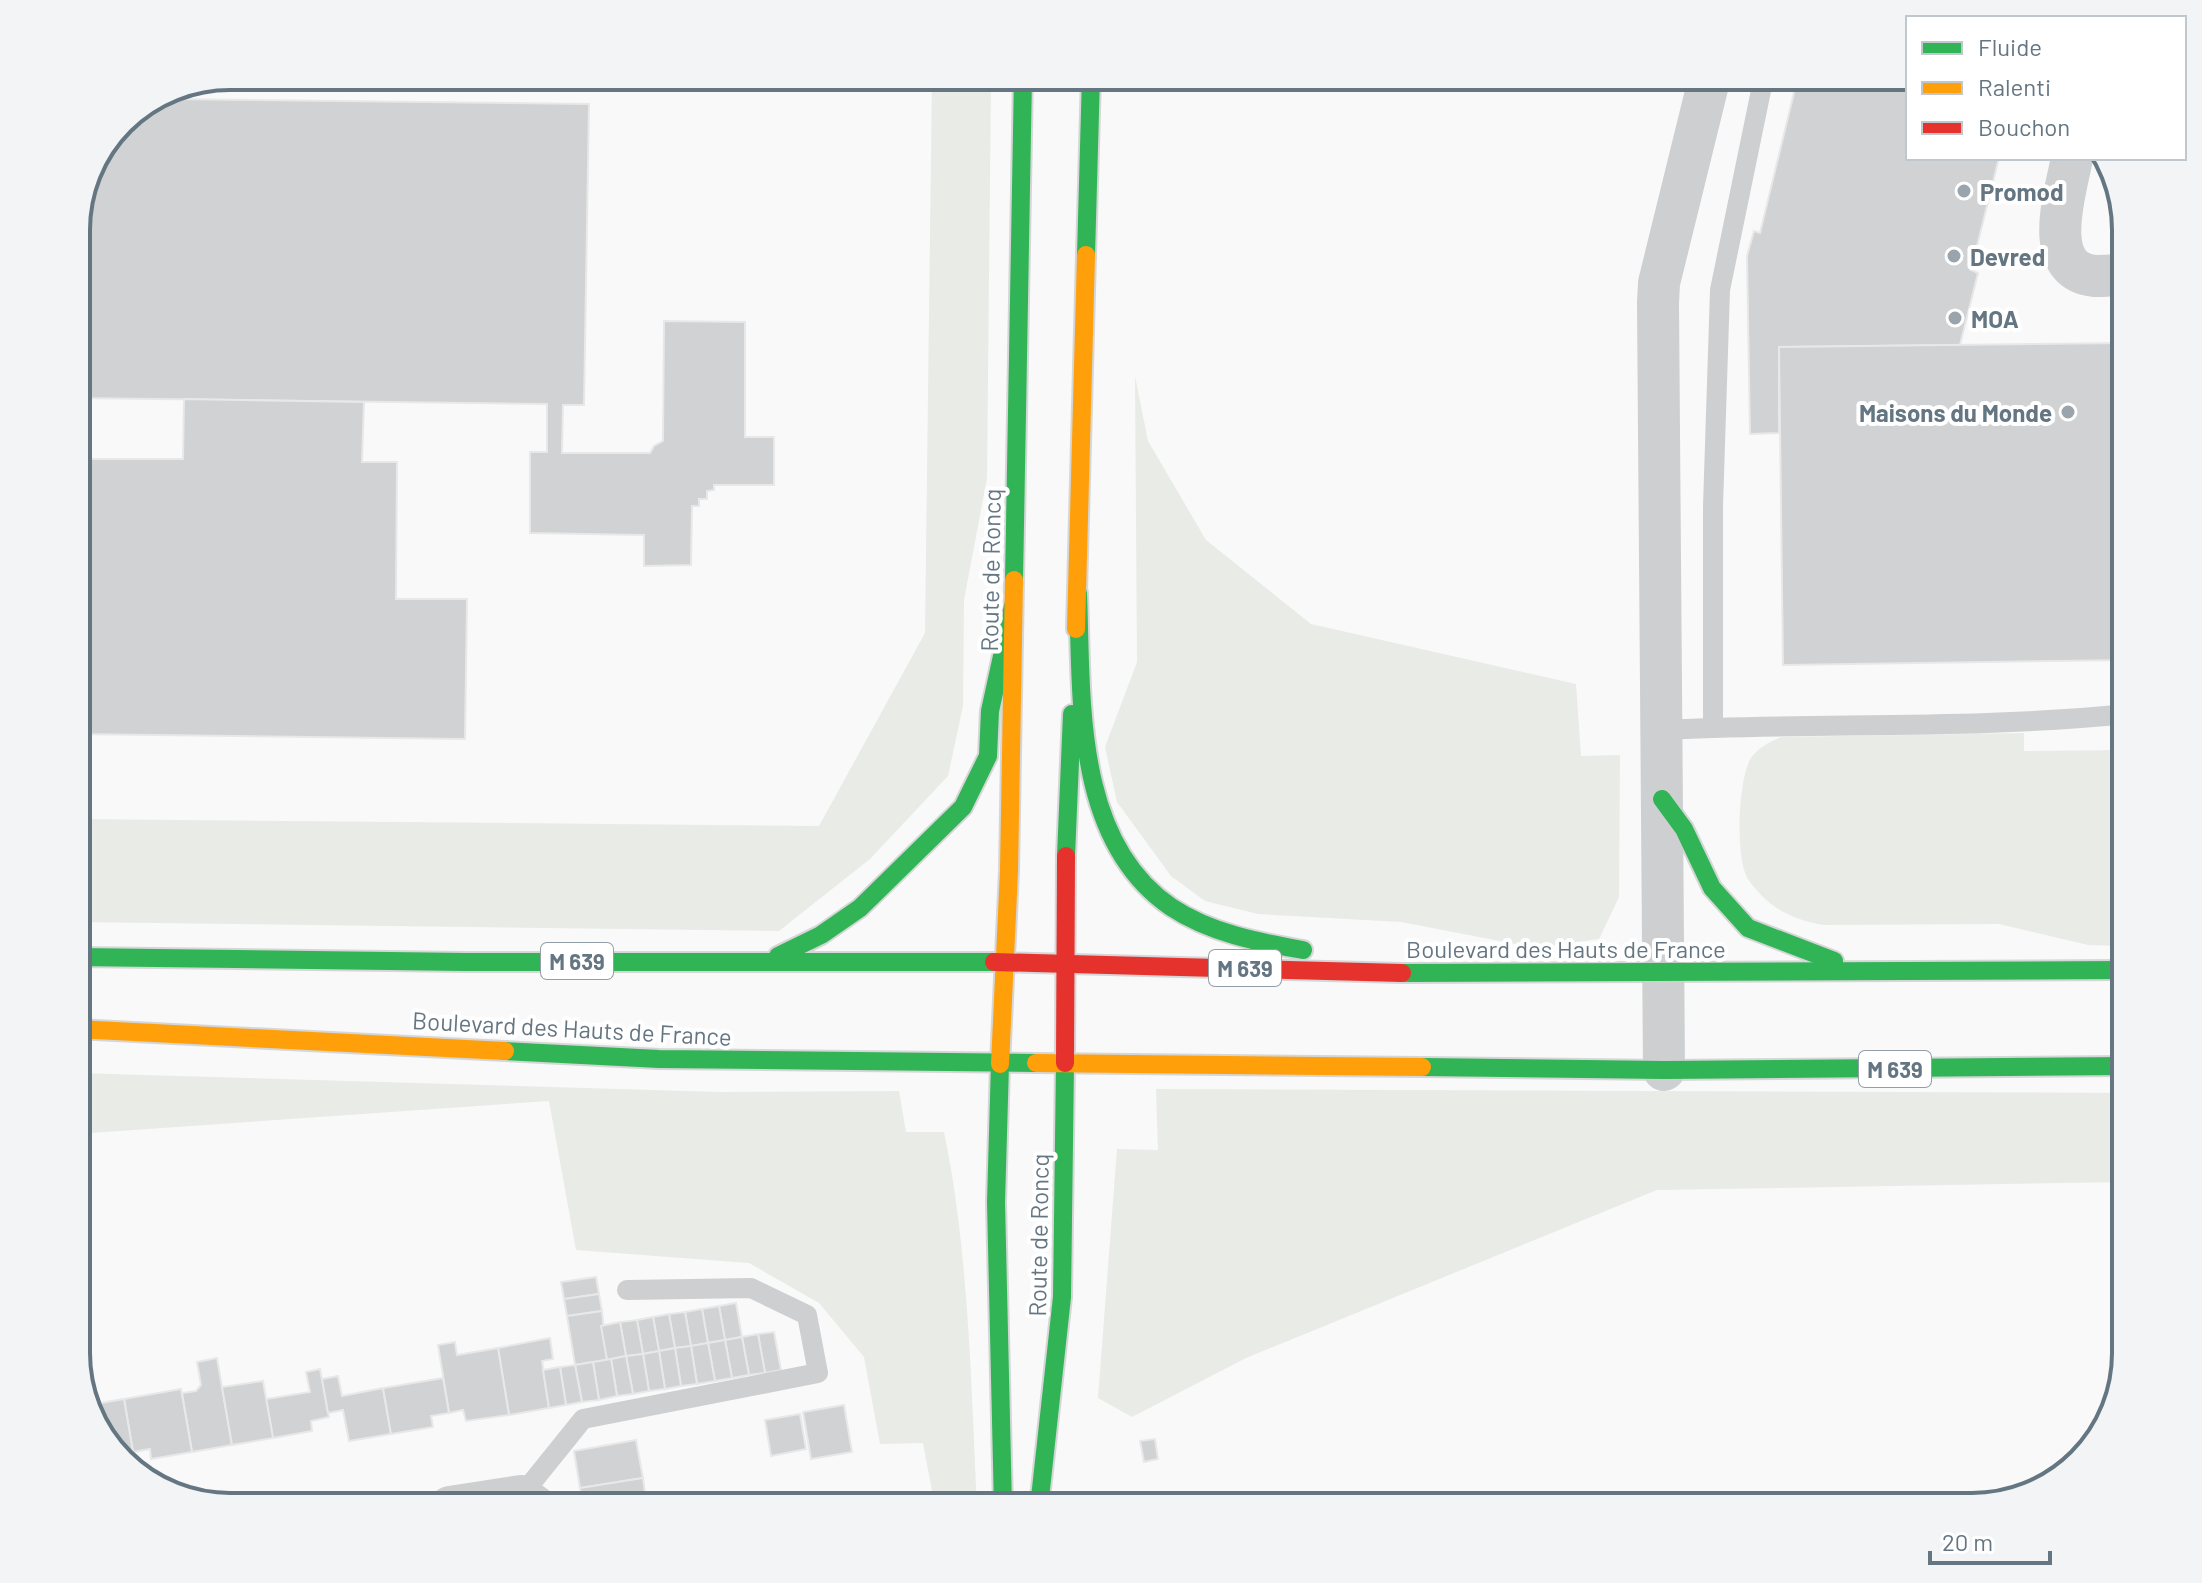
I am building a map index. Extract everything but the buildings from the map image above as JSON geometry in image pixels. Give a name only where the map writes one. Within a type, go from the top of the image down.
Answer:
[{"type":"main road","name":"Route de Roncq","points":[[1003,1493],[996,1202],[1007,962],[1023,90]]},
{"type":"main road","name":"Route de Roncq","points":[[1041,1493],[1062,1297],[1064,962],[1078,593],[1091,90]]},
{"type":"main road","points":[[1078,593],[1091,781],[1111,837],[1143,883],[1179,911],[1219,930],[1427,974]]},
{"type":"main road","points":[[773,959],[821,935],[860,908],[963,807],[979,781],[988,756],[990,711],[1013,606]]},
{"type":"main road","points":[[1662,799],[1684,829],[1712,888],[1748,928],[1859,971]]},
{"type":"main road","name":"Boulevard des Hauts de France","points":[[90,957],[466,962],[773,959],[1064,962],[1427,974],[2112,970]]},
{"type":"main road","points":[[1007,962],[1020,987]]},
{"type":"main road","name":"Route de Roncq","points":[[1049,988],[1064,962]]},
{"type":"main road","name":"Boulevard des Hauts de France","points":[[90,1030],[659,1059],[1664,1070],[2112,1066]]},
{"type":"main road","points":[[1000,1064],[1017,1038]]},
{"type":"main road","points":[[1049,1038],[1065,1063]]},
{"type":"street","points":[[1664,1070],[1659,283],[1707,90]]},
{"type":"street","points":[[2072,160],[2059,235],[2067,262],[2079,271],[2094,276],[2112,275]]},
{"type":"lane","points":[[1713,727],[1713,506],[1720,290],[1761,90]]},
{"type":"lane","points":[[1662,730],[2045,721],[2112,715]]},
{"type":"lane","points":[[534,1493],[583,1419],[818,1373],[807,1315],[751,1288],[627,1290]]},
{"type":"shaded area","points":[[932,90],[991,90],[987,478],[964,600],[963,706],[948,776],[870,859],[779,931],[90,922],[90,819],[819,826],[925,633]]},
{"type":"shaded area","points":[[1135,376],[1148,441],[1206,540],[1311,624],[1576,684],[1581,756],[1620,755],[1619,897],[1599,939],[1536,948],[1401,922],[1258,914],[1205,901],[1171,876],[1117,802],[1105,747],[1137,662]]},
{"type":"shaded area","points":[[2024,733],[2024,751],[2112,750],[2112,946],[2088,945],[1999,924],[1824,925],[1781,911],[1763,897],[1748,879],[1741,854],[1740,818],[1743,783],[1751,758],[1760,748],[1781,737]]},
{"type":"shaded area","points":[[90,1073],[720,1092],[899,1091],[906,1132],[944,1132],[964,1271],[976,1493],[932,1493],[923,1443],[880,1444],[864,1357],[819,1303],[749,1263],[576,1250],[549,1101],[90,1133]]},
{"type":"shaded area","points":[[1156,1089],[2112,1093],[2112,1182],[1657,1190],[1246,1358],[1132,1417],[1098,1398],[1117,1149],[1158,1150]]},
{"type":"traffic: fast","points":[[1014,580],[1023,90]]},
{"type":"traffic: fast","points":[[1086,255],[1091,90]]},
{"type":"traffic: fast","points":[[1078,593],[1080,677],[1089,764],[1100,806],[1116,844],[1139,879],[1186,916],[1235,935],[1303,950]]},
{"type":"traffic: fast","points":[[778,956],[821,935],[860,908],[963,807],[988,756],[990,711],[1013,606]]},
{"type":"traffic: fast","points":[[1066,856],[1072,714]]},
{"type":"traffic: fast","points":[[1662,799],[1684,829],[1712,888],[1748,928],[1834,961]]},
{"type":"traffic: fast","points":[[90,957],[466,962],[994,962]]},
{"type":"traffic: fast","points":[[1402,973],[2112,970]]},
{"type":"traffic: fast","points":[[505,1051],[659,1059],[1036,1063]]},
{"type":"traffic: fast","points":[[1041,1493],[1062,1297],[1065,1063]]},
{"type":"traffic: fast","points":[[1000,1064],[996,1202],[1003,1493]]},
{"type":"traffic: fast","points":[[1422,1067],[1664,1070],[2112,1066]]},
{"type":"traffic: slow","points":[[1076,629],[1086,255]]},
{"type":"traffic: slow","points":[[1000,1064],[1009,871],[1014,580]]},
{"type":"traffic: slow","points":[[90,1030],[505,1051]]},
{"type":"traffic: slow","points":[[1036,1063],[1422,1067]]},
{"type":"traffic: jam","points":[[1065,1063],[1066,856]]},
{"type":"traffic: jam","points":[[994,962],[1402,973]]},
{"type":"place","name":"Promod","points":[[1964,191]]},
{"type":"place","name":"Devred","points":[[1954,256]]},
{"type":"place","name":"MOA","points":[[1955,318]]},
{"type":"place","name":"Maisons du Monde","points":[[2068,412]]}]
